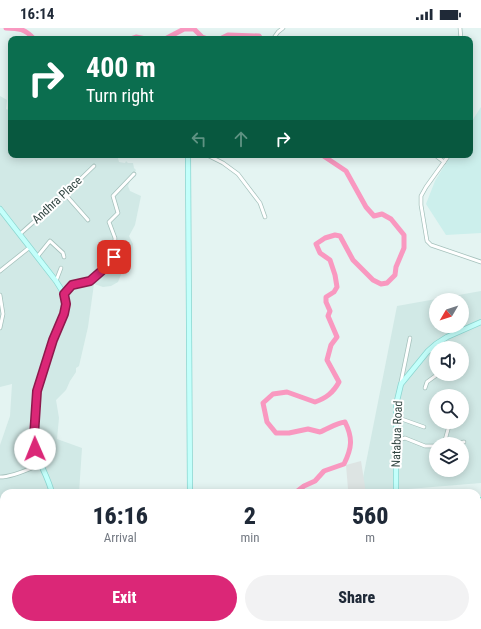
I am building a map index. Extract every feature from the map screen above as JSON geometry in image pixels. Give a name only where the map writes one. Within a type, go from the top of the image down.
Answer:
[{"type":"street","points":[[274,28],[278,32]]},
{"type":"street","points":[[275,36],[283,28]]},
{"type":"street","points":[[189,158],[190,489]]},
{"type":"street","points":[[213,158],[238,174],[260,203],[266,217]]},
{"type":"street","points":[[439,158],[444,162]]},
{"type":"street","points":[[447,158],[421,196],[422,214],[427,241],[431,245],[481,262]]},
{"type":"street","name":"Andhra Place","points":[[20,234],[94,166]]},
{"type":"street","points":[[64,294],[72,285],[90,281],[114,259],[115,238],[109,222],[118,213],[113,196],[134,174]]},
{"type":"street","points":[[64,194],[88,220]]},
{"type":"street","points":[[0,209],[56,281],[64,294],[66,304],[64,314],[53,340],[37,391],[34,446],[51,489]]},
{"type":"street","points":[[38,257],[50,241],[63,254],[64,257]]},
{"type":"street","points":[[0,270],[30,247]]},
{"type":"street","points":[[56,281],[61,268]]},
{"type":"street","points":[[0,295],[3,314],[0,328]]},
{"type":"street","name":"Natabua Road","points":[[396,489],[396,405],[401,384],[428,351],[447,337],[481,322]]},
{"type":"street","points":[[401,384],[410,338]]},
{"type":"street","points":[[405,361],[410,362]]},
{"type":"street","points":[[425,388],[429,381]]},
{"type":"street","points":[[396,417],[424,427]]},
{"type":"street","points":[[395,441],[405,438],[425,446],[429,446]]},
{"type":"street","points":[[0,477],[11,476],[41,464]]},
{"type":"shaded area","points":[[0,96],[7,100],[8,158],[118,158],[119,162],[125,163],[126,161],[128,163],[133,163],[136,170],[136,176],[130,181],[128,186],[130,191],[141,196],[135,225],[129,236],[133,244],[131,267],[122,272],[118,282],[111,286],[103,287],[94,284],[88,327],[79,366],[76,368],[76,372],[66,390],[56,400],[59,418],[57,439],[82,448],[79,489],[0,489],[0,445],[10,416],[12,384],[0,387]]},
{"type":"shaded area","points":[[481,107],[481,233],[446,235],[426,204],[435,181],[449,158],[473,158],[473,119]]},
{"type":"shaded area","points":[[481,291],[481,483],[408,489],[361,489],[397,306],[429,300],[429,333],[469,333],[469,293]]},
{"type":"shaded area","points":[[361,461],[365,489],[348,489],[346,465]]},
{"type":"waterway","points":[[6,28],[22,30],[31,36]]},
{"type":"waterway","points":[[171,36],[184,29],[194,29],[201,36]]},
{"type":"waterway","points":[[226,36],[259,36]]},
{"type":"waterway","points":[[300,489],[315,481],[324,471],[344,464],[350,448],[350,438],[345,422],[320,432],[308,429],[289,433],[276,433],[267,422],[263,403],[273,394],[287,392],[315,402],[329,395],[339,382],[327,360],[331,345],[337,337],[328,316],[330,311],[326,302],[326,297],[334,292],[337,287],[330,260],[320,253],[316,244],[325,238],[335,235],[340,236],[353,260],[373,280],[381,284],[387,283],[395,275],[396,267],[404,248],[404,235],[391,219],[382,214],[374,216],[366,207],[346,171],[326,158]]},
{"type":"route","points":[[35,449],[34,436],[37,391],[53,340],[64,314],[66,304],[64,294],[72,285],[90,281],[113,261],[114,257]]}]
